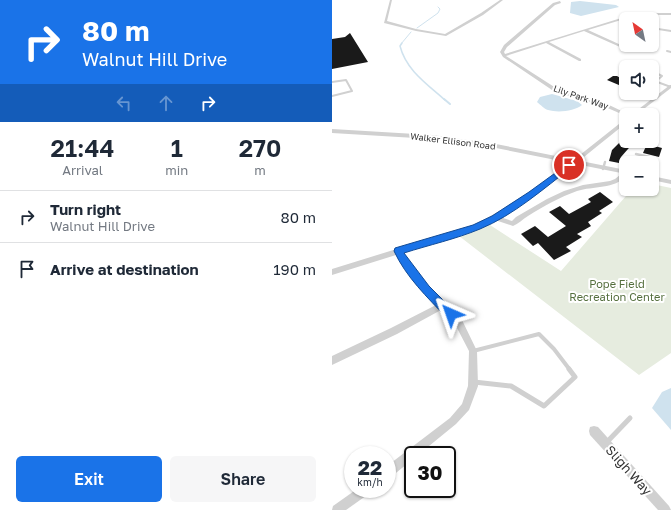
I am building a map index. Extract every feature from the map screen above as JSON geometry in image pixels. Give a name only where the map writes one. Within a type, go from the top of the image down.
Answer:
[{"type":"street","points":[[391,0],[385,22],[416,30],[446,35],[482,14],[502,0]]},
{"type":"street","points":[[560,2],[554,4],[505,46],[502,52],[504,55],[631,16],[671,14]]},
{"type":"street","points":[[613,21],[619,22]]},
{"type":"street","points":[[659,29],[671,31]]},
{"type":"street","points":[[584,30],[619,46]]},
{"type":"street","points":[[546,42],[580,60]]},
{"type":"street","name":"Lily Park Way","points":[[504,55],[544,84],[557,91],[605,104],[619,111]]},
{"type":"street","points":[[642,108],[671,86]]},
{"type":"street","points":[[332,272],[476,227],[495,218],[537,190],[619,127]]},
{"type":"street","name":"Walker Ellison Road","points":[[332,131],[432,137],[496,146],[573,163],[604,166],[619,170]]},
{"type":"street","points":[[659,179],[671,182]]},
{"type":"street","points":[[495,218],[513,224],[518,219],[562,195],[583,187],[619,180]]},
{"type":"street","points":[[396,466],[453,421],[466,407],[473,382],[473,351],[459,324],[425,289],[398,251]]},
{"type":"street","points":[[332,361],[394,331],[442,305]]},
{"type":"street","name":"Sligh Way","points":[[594,431],[665,510]]},
{"type":"street","points":[[337,510],[354,498]]},
{"type":"lane","points":[[667,51],[671,52]]},
{"type":"lane","points":[[332,82],[346,80],[352,91],[332,96]]},
{"type":"lane","points":[[659,83],[671,86]]},
{"type":"lane","points":[[636,154],[645,156]]},
{"type":"lane","points":[[473,351],[539,334],[554,348],[575,377],[544,406],[511,386],[473,382]]},
{"type":"lane","points":[[605,443],[630,418]]},
{"type":"green space","name":"Pope Field Recreation Center","points":[[659,185],[671,188],[671,353],[639,375],[459,236],[490,225],[561,271],[626,196],[659,196]]},
{"type":"water","points":[[580,1],[616,5],[619,7],[581,16],[570,13],[571,2]]},
{"type":"water","points":[[552,94],[577,101],[582,105],[566,111],[552,111],[544,108],[537,102],[540,97]]},
{"type":"water","points":[[671,388],[671,430],[652,408],[662,392]]},
{"type":"building","points":[[350,33],[368,62],[332,69],[332,39],[345,37]]},
{"type":"building","points":[[613,76],[617,76],[619,77],[619,85],[607,80]]},
{"type":"building","points":[[619,143],[619,148],[629,148],[622,156],[619,156],[619,163],[609,161],[612,150]]},
{"type":"building","points":[[645,148],[662,148],[659,157],[643,153]]},
{"type":"building","points":[[600,192],[613,202],[599,211],[602,213],[588,222],[591,226],[577,234],[582,237],[566,247],[571,251],[554,260],[538,243],[533,246],[521,234],[535,226],[548,237],[566,226],[549,212],[560,206],[569,214],[591,202],[588,199]]},
{"type":"waterway","points":[[417,28],[438,13],[440,9],[438,7]]},
{"type":"waterway","points":[[401,44],[411,32]]},
{"type":"waterway","points":[[402,43],[400,46],[403,55],[412,69],[424,82],[445,100]]},
{"type":"waterway","points":[[444,99],[450,104]]},
{"type":"route","points":[[451,314],[425,289],[398,251],[476,227],[495,218],[508,211],[532,194],[569,165]]}]
